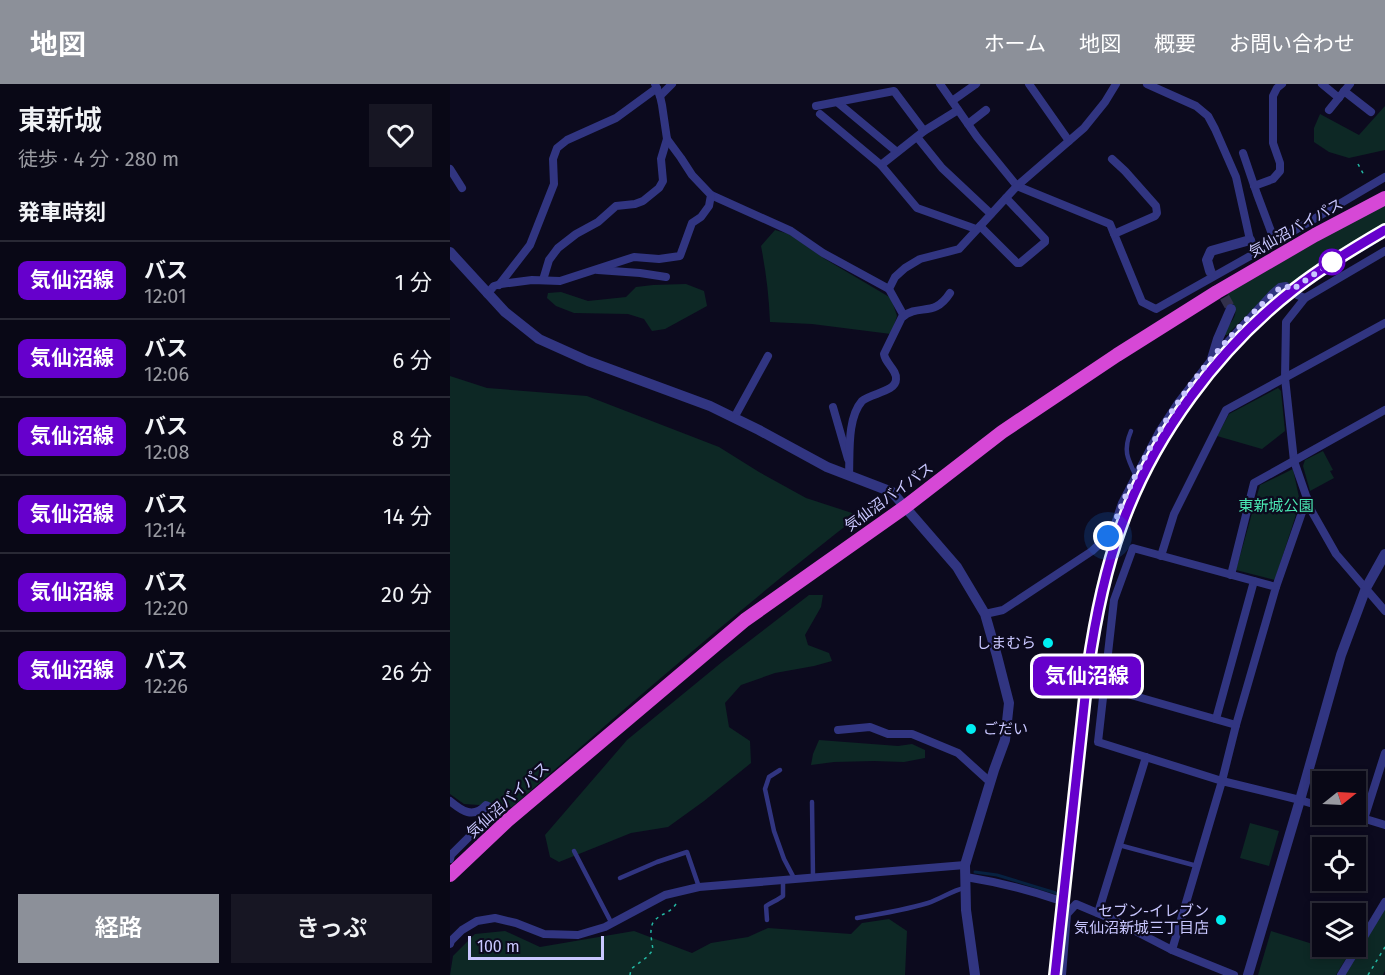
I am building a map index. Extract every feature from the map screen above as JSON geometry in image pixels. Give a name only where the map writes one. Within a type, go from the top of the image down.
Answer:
[{"type":"highway","name":"気仙沼バイパス","points":[[450,875],[516,813],[745,620],[905,507],[1002,432],[1217,292],[1385,198]]},
{"type":"street","points":[[498,285],[530,245],[554,184],[553,159],[557,148],[567,140],[616,118],[657,89],[672,84]]},
{"type":"street","points":[[940,84],[977,137],[1017,186],[1110,224],[1142,302],[1156,309],[1385,177]]},
{"type":"street","points":[[952,101],[976,84]]},
{"type":"street","points":[[1029,84],[1069,141]]},
{"type":"street","points":[[889,289],[895,277],[905,268],[920,260],[959,249],[1017,186],[1084,128],[1116,84]]},
{"type":"street","points":[[1147,84],[1197,105],[1208,116],[1233,163],[1250,240],[1258,251]]},
{"type":"street","points":[[1254,186],[1274,179],[1280,171],[1280,163],[1273,143],[1273,96],[1282,84]]},
{"type":"street","points":[[1322,84],[1344,91],[1371,112]]},
{"type":"street","points":[[543,280],[549,260],[558,248],[576,234],[598,222],[616,206],[644,201],[659,188],[663,181],[661,159],[666,139],[657,89]]},
{"type":"street","points":[[991,214],[942,168],[894,91],[837,102],[818,110],[881,165],[917,208],[978,228],[1017,263],[1020,263],[1045,242],[1045,239],[1006,198]]},
{"type":"street","points":[[1329,110],[1344,91]]},
{"type":"street","points":[[837,102],[897,152]]},
{"type":"street","points":[[881,165],[920,134],[958,110]]},
{"type":"street","points":[[968,124],[986,110]]},
{"type":"street","points":[[666,139],[692,175],[711,195],[790,231],[823,253],[889,289],[904,316]]},
{"type":"street","points":[[1233,163],[1244,155],[1275,242]]},
{"type":"street","points":[[1112,159],[1156,206],[1157,213],[1155,216],[1114,234]]},
{"type":"street","points":[[450,169],[462,188]]},
{"type":"street","points":[[487,294],[494,286],[532,280],[560,281],[634,257],[659,259],[680,256],[692,223],[701,217],[709,206],[711,195]]},
{"type":"street","points":[[1210,271],[1207,260],[1211,251],[1250,240]]},
{"type":"street","points":[[1385,251],[1305,298],[1286,322],[1285,378],[1294,461],[1311,510],[1336,554],[1385,611]]},
{"type":"street","points":[[450,252],[505,312],[539,339],[588,361],[710,406],[827,467],[849,470],[892,492],[957,567],[985,614],[1009,704],[1005,741],[965,865],[966,910],[975,975]]},
{"type":"street","points":[[593,270],[666,277]]},
{"type":"street","points":[[985,614],[1003,610],[1027,596],[1100,544],[1115,524],[1122,503],[1159,432],[1212,359],[1281,287],[1286,286],[1305,298]]},
{"type":"street","points":[[849,470],[852,419],[857,408],[865,399],[890,390],[896,382],[897,377],[884,354],[904,316],[907,313],[939,307],[950,293]]},
{"type":"street","points":[[1212,359],[1231,309]]},
{"type":"street","points":[[1161,556],[1174,514],[1226,410],[1385,323]]},
{"type":"street","points":[[734,418],[768,356]]},
{"type":"street","points":[[833,407],[849,470]]},
{"type":"street","points":[[1231,575],[1254,483],[1385,410]]},
{"type":"street","points":[[1172,950],[1276,587],[1307,498]]},
{"type":"street","points":[[1276,587],[1133,548],[1114,600],[1098,742],[1222,781],[1312,804]]},
{"type":"street","points":[[1248,975],[1341,656],[1366,588],[1385,554]]},
{"type":"street","points":[[1216,720],[1254,581]]},
{"type":"street","points":[[1103,687],[1236,725]]},
{"type":"street","points":[[838,730],[870,727],[888,734],[912,734],[958,753],[990,782]]},
{"type":"street","points":[[1366,813],[1385,753]]},
{"type":"street","points":[[1098,913],[1146,757]]},
{"type":"street","points":[[450,801],[466,812],[480,811],[486,805],[490,807],[486,820],[451,855],[450,860]]},
{"type":"street","points":[[1366,820],[1385,825]]},
{"type":"street","points":[[450,945],[462,930],[477,921],[495,918],[544,934],[578,935],[612,924],[665,895],[699,887],[965,865]]},
{"type":"street","points":[[966,883],[992,881],[1055,899]]},
{"type":"street","points":[[1341,975],[1385,902]]},
{"type":"street","points":[[1062,975],[1067,914],[1076,904],[1172,950],[1234,975]]},
{"type":"lane","points":[[1055,975],[1094,630],[1106,574],[1136,489],[1159,446],[1193,393],[1253,324],[1292,290],[1336,259],[1385,231]]},
{"type":"lane","points":[[1131,431],[1126,442],[1126,458],[1136,476]]},
{"type":"lane","points":[[780,770],[769,777],[765,789],[774,831],[794,878]]},
{"type":"lane","points":[[812,802],[813,877]]},
{"type":"lane","points":[[1119,845],[1197,866]]},
{"type":"lane","points":[[574,851],[612,924]]},
{"type":"lane","points":[[620,878],[687,852],[699,887]]},
{"type":"lane","points":[[767,920],[766,906],[783,896],[783,879]]},
{"type":"lane","points":[[857,918],[931,902],[966,883]]},
{"type":"path","points":[[1358,164],[1369,186]]},
{"type":"path","points":[[630,975],[631,969],[647,957],[652,950],[651,927],[655,920],[671,911],[676,904],[672,893]]},
{"type":"path","points":[[1368,975],[1385,947]]},
{"type":"green space","points":[[1385,106],[1385,150],[1349,158],[1329,152],[1314,142],[1314,128],[1320,114],[1359,135]]},
{"type":"green space","points":[[1385,202],[1385,228],[1327,263],[1293,287],[1275,289],[1225,335],[1224,332],[1235,313],[1227,294]]},
{"type":"green space","points":[[775,230],[789,234],[825,259],[891,298],[897,316],[891,334],[812,324],[770,322],[761,246]]},
{"type":"green space","points":[[686,284],[704,291],[707,306],[665,329],[652,331],[644,319],[628,314],[574,313],[556,306],[547,298],[548,293],[561,292],[588,301],[626,297],[636,287]]},
{"type":"green space","points":[[450,376],[487,388],[587,396],[719,447],[806,498],[852,513],[857,517],[726,623],[512,807],[464,804],[450,794]]},
{"type":"green space","points":[[1278,388],[1281,391],[1285,431],[1262,449],[1217,436],[1229,414]]},
{"type":"green space","points":[[1323,451],[1333,470],[1330,471],[1334,478],[1310,491],[1303,466],[1305,460]]},
{"type":"green space","name":"東新城公園","points":[[1293,469],[1300,502],[1275,580],[1236,570],[1260,485]]},
{"type":"green space","points":[[809,595],[823,595],[821,607],[805,635],[808,645],[829,653],[832,661],[775,673],[741,685],[725,703],[729,727],[750,741],[751,763],[668,827],[631,833],[559,862],[550,857],[545,835],[627,740],[722,662]]},
{"type":"green space","points":[[819,740],[898,746],[912,744],[925,750],[925,758],[904,762],[834,762],[811,765]]},
{"type":"green space","points":[[1250,823],[1279,831],[1269,866],[1240,858]]},
{"type":"green space","points":[[1385,907],[1385,971],[1383,975],[1342,975],[1353,957],[1366,957],[1366,937]]},
{"type":"green space","points":[[889,919],[907,931],[905,975],[450,975],[453,956],[475,934],[505,931],[540,947],[634,931],[692,953],[711,943],[748,937],[768,928],[851,934],[862,923]]},
{"type":"green space","points":[[1271,931],[1312,944],[1312,957],[1347,957],[1336,975],[1258,975]]},
{"type":"waterway","points":[[975,872],[997,875],[1056,893]]},
{"type":"tunnel","points":[[1210,271],[1231,309]]},
{"type":"bus line","name":"気仙沼線","points":[[1055,975],[1095,620],[1113,551],[1136,489],[1159,446],[1188,400],[1253,324],[1303,282],[1340,256],[1385,230]]},
{"type":"place","name":"しまむら","points":[[1048,643]]},
{"type":"place","name":"ごだい","points":[[971,729]]},
{"type":"place","name":"セブン-イレブン 気仙沼新城三丁目店","points":[[1221,920]]},
{"type":"route","points":[[1108,536],[1122,503],[1159,432],[1212,359],[1281,287],[1286,286],[1292,290],[1336,259],[1332,262]]}]
